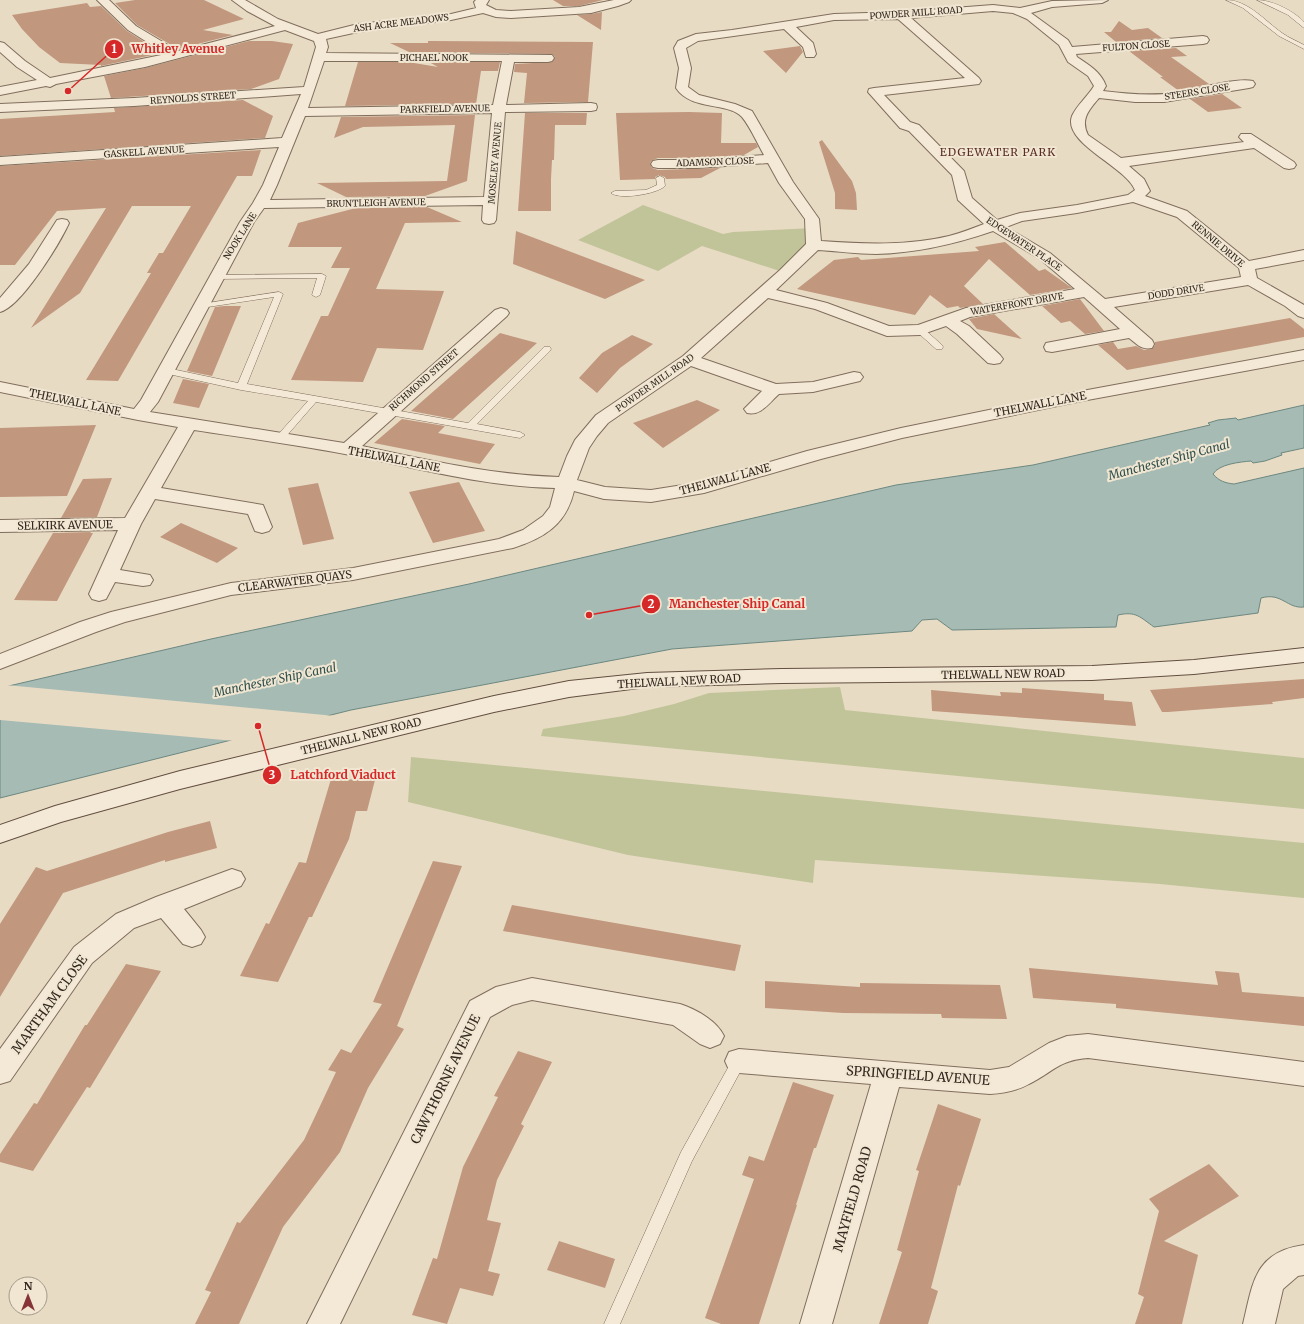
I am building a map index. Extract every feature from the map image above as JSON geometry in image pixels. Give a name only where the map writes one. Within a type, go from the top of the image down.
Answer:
[{"type":"street","points":[[103,0],[132,28],[176,55]]},
{"type":"street","points":[[238,0],[260,14],[288,26],[319,48]]},
{"type":"street","points":[[537,0],[557,12]]},
{"type":"street","name":"ASH ACRE MEADOWS","points":[[319,48],[358,28],[451,17],[484,5],[495,13],[511,14],[577,11],[602,7],[625,0]]},
{"type":"street","points":[[1019,12],[1052,4],[1102,0]]},
{"type":"street","name":"POWDER MILL ROAD","points":[[566,483],[583,440],[592,427],[689,360],[786,273],[814,245],[812,218],[786,183],[747,114],[739,108],[698,99],[682,88],[684,68],[680,48],[682,44],[696,38],[834,17],[901,15],[983,8],[1002,8],[1019,12],[1030,17],[1064,43],[1072,58],[1092,73],[1098,80],[1100,86],[1097,94]]},
{"type":"street","name":"EDGEWATER PLACE","points":[[901,15],[976,81],[874,92],[905,125],[914,128],[959,174],[964,200],[995,226],[1045,256],[1064,271],[1103,304],[1146,344]]},
{"type":"street","points":[[787,25],[809,46],[810,54]]},
{"type":"street","name":"REYNOLDS STREET","points":[[0,108],[77,91],[176,55],[288,26]]},
{"type":"street","name":"FULTON CLOSE","points":[[1069,51],[1203,40]]},
{"type":"street","points":[[0,46],[21,64],[50,82]]},
{"type":"street","name":"PICHAEL NOOK","points":[[319,48],[509,58],[548,58]]},
{"type":"street","name":"NOOK LANE","points":[[138,415],[149,402],[167,371],[216,277],[247,222],[260,204],[300,112],[308,90],[319,48]]},
{"type":"street","name":"MOSELEY AVENUE","points":[[489,220],[499,108],[509,58]]},
{"type":"street","name":"REYNOLDS STREET","points":[[0,91],[50,82],[77,91],[308,90]]},
{"type":"street","name":"STEERS CLOSE","points":[[1097,94],[1145,98],[1173,97],[1230,86],[1249,84]]},
{"type":"street","points":[[814,245],[876,249],[914,246],[952,240],[1020,218],[1077,209],[1135,197],[1143,191],[1140,182],[1118,163],[1083,137],[1079,131],[1077,119],[1097,94]]},
{"type":"street","name":"PARKFIELD AVENUE","points":[[300,112],[591,107]]},
{"type":"street","points":[[1118,163],[1252,140],[1289,165]]},
{"type":"street","name":"GASKELL AVENUE","points":[[0,161],[287,142]]},
{"type":"street","name":"ADAMSON CLOSE","points":[[660,178],[658,160],[697,164],[772,159]]},
{"type":"street","name":"RENNIE DRIVE","points":[[1135,197],[1182,214],[1248,273],[1297,302],[1304,313]]},
{"type":"street","name":"BRUNTLEIGH AVENUE","points":[[260,204],[491,201]]},
{"type":"street","points":[[0,307],[10,298],[54,238],[68,223],[43,225]]},
{"type":"street","name":"DODD DRIVE","points":[[1103,304],[1248,273],[1304,255]]},
{"type":"street","name":"WATERFRONT DRIVE","points":[[764,292],[821,306],[887,331],[920,330],[974,312],[1087,292]]},
{"type":"street","name":"RICHMOND STREET","points":[[348,449],[501,313]]},
{"type":"street","name":"WATERFRONT DRIVE","points":[[948,320],[963,330],[994,359]]},
{"type":"street","points":[[1052,347],[1132,332]]},
{"type":"street","name":"THELWALL LANE","points":[[0,387],[138,415],[348,449],[493,478],[527,482],[566,483],[604,493],[651,496],[684,491],[731,480],[850,445],[901,432],[1082,396],[1304,355]]},
{"type":"street","points":[[689,360],[734,374],[774,389],[814,387],[854,377]]},
{"type":"street","points":[[753,409],[774,389]]},
{"type":"street","points":[[99,594],[131,524],[189,423]]},
{"type":"street","name":"CLEARWATER QUAYS","points":[[0,662],[88,627],[119,617],[231,589],[353,574],[498,546],[516,541],[545,525],[556,514],[563,498],[566,483]]},
{"type":"street","points":[[149,492],[256,509],[262,527]]},
{"type":"street","name":"SELKIRK AVENUE","points":[[0,526],[131,524]]},
{"type":"street","points":[[108,574],[143,580]]},
{"type":"street","name":"THELWALL NEW ROAD","points":[[0,834],[55,815],[180,780],[494,704],[569,689],[654,680],[782,676],[1092,673],[1194,667],[1304,655]]},
{"type":"street","name":"MARTHAM CLOSE","points":[[0,1072],[83,955],[125,921],[165,904],[232,879]]},
{"type":"street","points":[[165,904],[192,937]]},
{"type":"street","name":"CAWTHORNE AVENUE","points":[[323,1324],[480,1009],[506,995],[532,989],[680,1015],[710,1036]]},
{"type":"street","name":"SPRINGFIELD AVENUE","points":[[739,1061],[990,1082],[1005,1080],[1019,1075],[1061,1050],[1073,1046],[1088,1046],[1304,1074]]},
{"type":"street","name":"MAYFIELD ROAD","points":[[816,1324],[888,1074]]},
{"type":"street","points":[[1259,1324],[1269,1281],[1290,1262],[1304,1260]]},
{"type":"lane","points":[[1229,0],[1245,7],[1281,35],[1304,47]]},
{"type":"lane","points":[[1260,0],[1290,14],[1301,21],[1304,26]]},
{"type":"lane","points":[[615,193],[658,190],[661,186],[660,178]]},
{"type":"lane","points":[[216,277],[322,276],[316,295]]},
{"type":"lane","points":[[201,306],[279,294],[241,387]]},
{"type":"lane","points":[[920,330],[939,347]]},
{"type":"lane","points":[[470,426],[547,349]]},
{"type":"lane","points":[[167,371],[241,387],[389,411],[520,435]]},
{"type":"lane","points":[[280,438],[314,399]]},
{"type":"lane","points":[[612,1324],[686,1157],[739,1061]]},
{"type":"green space","points":[[643,205],[723,234],[733,232],[813,228],[814,245],[786,273],[702,246],[658,271],[578,240]]},
{"type":"green space","points":[[840,687],[845,710],[1304,758],[1304,809],[541,736],[543,729],[624,716],[674,704],[709,693]]},
{"type":"green space","points":[[411,757],[1304,843],[1304,898],[1160,884],[815,860],[813,883],[628,855],[408,802]]},
{"type":"water","points":[[1304,405],[1304,448],[1281,453],[1282,455],[1265,461],[1230,464],[1220,468],[1213,474],[1222,481],[1234,484],[1304,468],[1304,607],[1293,606],[1274,597],[1268,597],[1261,598],[1258,613],[1154,627],[1134,614],[1118,615],[1116,627],[952,630],[937,619],[922,620],[912,631],[672,649],[351,710],[0,798],[0,688],[211,639],[469,584],[896,485],[1033,465],[1210,425],[1208,423],[1218,420],[1236,418],[1238,420]]},
{"type":"pier","points":[[6,685],[335,716],[235,741],[0,720],[0,686]]},
{"type":"building","points":[[135,0],[204,0],[244,19],[203,30],[233,35],[178,49],[137,25],[115,3]]},
{"type":"building","points":[[553,0],[603,0],[579,6],[563,6]]},
{"type":"building","points":[[87,3],[90,7],[101,6],[127,31],[162,53],[101,66],[60,63],[39,47],[22,29],[12,15]]},
{"type":"building","points":[[602,12],[601,30],[577,15],[591,14]]},
{"type":"building","points":[[1119,21],[1132,30],[1148,28],[1162,38],[1116,42],[1104,32],[1111,32]]},
{"type":"building","points":[[249,41],[272,41],[293,44],[279,79],[251,89],[111,98],[104,76],[145,68]]},
{"type":"building","points":[[428,41],[593,42],[588,102],[524,103],[527,73],[514,72],[515,64],[552,62],[555,57],[552,54],[409,52],[390,43],[428,43]]},
{"type":"building","points":[[800,46],[803,52],[786,73],[763,51]]},
{"type":"building","points":[[1176,48],[1187,56],[1171,57],[1209,84],[1179,91],[1129,51]]},
{"type":"building","points":[[358,62],[408,62],[438,67],[429,62],[500,62],[498,71],[481,71],[476,104],[345,106]]},
{"type":"building","points":[[1222,94],[1242,108],[1208,112],[1190,99]]},
{"type":"building","points":[[243,100],[273,116],[265,138],[0,156],[0,119],[115,112],[114,108]]},
{"type":"building","points":[[525,113],[587,113],[586,125],[555,125],[554,160],[552,160],[551,179],[551,211],[518,211]]},
{"type":"building","points":[[616,113],[722,113],[721,143],[756,143],[758,147],[744,155],[697,158],[658,158],[650,163],[652,168],[658,170],[720,168],[701,178],[666,179],[665,177],[659,175],[655,177],[655,179],[620,180]]},
{"type":"building","points":[[475,115],[467,181],[425,196],[346,197],[317,183],[447,181],[455,125],[363,127],[334,138],[341,117]]},
{"type":"building","points":[[822,140],[852,181],[856,193],[857,210],[835,209],[835,193],[819,142]]},
{"type":"building","points":[[261,150],[252,176],[237,176],[118,381],[86,380],[151,273],[147,273],[159,253],[163,253],[191,206],[132,206],[80,293],[31,328],[106,208],[57,211],[15,265],[0,265],[0,166]]},
{"type":"building","points":[[427,207],[462,222],[405,223],[376,289],[444,291],[423,350],[377,348],[363,382],[291,380],[321,316],[328,316],[350,268],[331,268],[342,247],[288,247],[298,223],[356,208]]},
{"type":"building","points":[[516,231],[645,280],[605,299],[513,264]]},
{"type":"building","points":[[1005,242],[1039,271],[1045,269],[1072,288],[1030,295],[989,259],[964,286],[983,304],[960,308],[958,306],[947,308],[930,295],[915,315],[797,289],[834,260],[858,257],[861,260],[979,251],[975,247]]},
{"type":"building","points":[[1080,299],[1104,331],[1085,334],[1070,321],[1061,323],[1042,306]]},
{"type":"building","points":[[241,306],[212,376],[187,371],[215,307]]},
{"type":"building","points":[[994,314],[1022,339],[977,329],[969,319]]},
{"type":"building","points":[[1290,318],[1304,329],[1304,337],[1127,370],[1098,345],[1113,342],[1118,349],[1136,346],[1144,350],[1152,349],[1155,342]]},
{"type":"building","points":[[500,333],[537,343],[453,419],[411,411]]},
{"type":"building","points":[[632,335],[653,344],[620,368],[597,393],[579,378],[602,353]]},
{"type":"building","points":[[183,379],[209,384],[199,408],[173,403]]},
{"type":"building","points":[[697,400],[720,410],[663,448],[633,423]]},
{"type":"building","points":[[402,419],[445,426],[438,433],[495,444],[480,464],[374,443]]},
{"type":"building","points":[[96,425],[67,496],[0,497],[0,428]]},
{"type":"building","points":[[112,478],[97,517],[61,518],[83,479]]},
{"type":"building","points":[[459,482],[485,531],[433,543],[409,492]]},
{"type":"building","points":[[318,483],[334,539],[303,545],[288,488]]},
{"type":"building","points":[[181,523],[238,548],[217,563],[160,537]]},
{"type":"building","points":[[91,532],[90,533],[93,533],[57,601],[14,600],[53,533]]},
{"type":"building","points":[[1304,679],[1304,698],[1272,702],[1273,704],[1168,712],[1162,712],[1150,690]]},
{"type":"building","points":[[1022,688],[1104,694],[1104,700],[1132,702],[1136,726],[932,711],[931,690],[1001,696],[1000,692],[1022,693]]},
{"type":"building","points":[[331,779],[375,780],[367,811],[356,811],[349,839],[312,917],[309,917],[278,982],[240,976],[266,923],[269,924],[299,862],[306,863]]},
{"type":"building","points":[[210,821],[217,848],[165,862],[165,860],[63,893],[0,997],[0,924],[36,867],[47,871],[168,832]]},
{"type":"building","points":[[433,861],[462,866],[397,1026],[404,1029],[368,1088],[340,1152],[283,1227],[239,1324],[195,1324],[211,1292],[205,1290],[237,1222],[240,1223],[304,1140],[336,1072],[328,1070],[341,1049],[351,1053],[382,1004],[373,1002]]},
{"type":"building","points":[[512,905],[741,945],[735,971],[503,931]]},
{"type":"building","points":[[126,964],[161,971],[90,1088],[87,1087],[33,1171],[0,1162],[0,1154],[34,1103],[37,1104],[85,1025],[87,1025]]},
{"type":"building","points":[[1029,968],[1218,985],[1215,971],[1239,973],[1242,992],[1304,997],[1304,1026],[1116,1008],[1116,1004],[1033,998]]},
{"type":"building","points":[[765,981],[860,987],[860,983],[1000,985],[1007,1019],[942,1018],[941,1014],[843,1013],[765,1008]]},
{"type":"building","points":[[518,1051],[552,1062],[521,1124],[524,1126],[497,1180],[487,1220],[501,1223],[488,1271],[500,1274],[493,1296],[460,1288],[447,1324],[412,1315],[433,1258],[437,1259],[463,1167],[498,1097],[494,1096]]},
{"type":"building","points":[[793,1082],[834,1095],[816,1148],[814,1148],[759,1324],[721,1324],[705,1318],[754,1179],[742,1175],[749,1156],[764,1161]]},
{"type":"building","points":[[938,1104],[981,1119],[960,1186],[958,1185],[931,1288],[938,1291],[928,1324],[879,1324],[902,1252],[897,1250],[919,1171],[916,1170]]},
{"type":"building","points":[[1209,1164],[1239,1196],[1164,1241],[1198,1255],[1182,1324],[1135,1324],[1144,1297],[1138,1294],[1159,1211],[1149,1199]]},
{"type":"building","points":[[559,1241],[615,1259],[605,1288],[547,1270]]},
{"type":"place","name":"Whitley Avenue","points":[[68,91]]},
{"type":"place","name":"Manchester Ship Canal","points":[[589,615]]},
{"type":"place","name":"Latchford Viaduct","points":[[258,726]]},
{"type":"district","name":"EDGEWATER PARK","points":[[998,152]]}]
